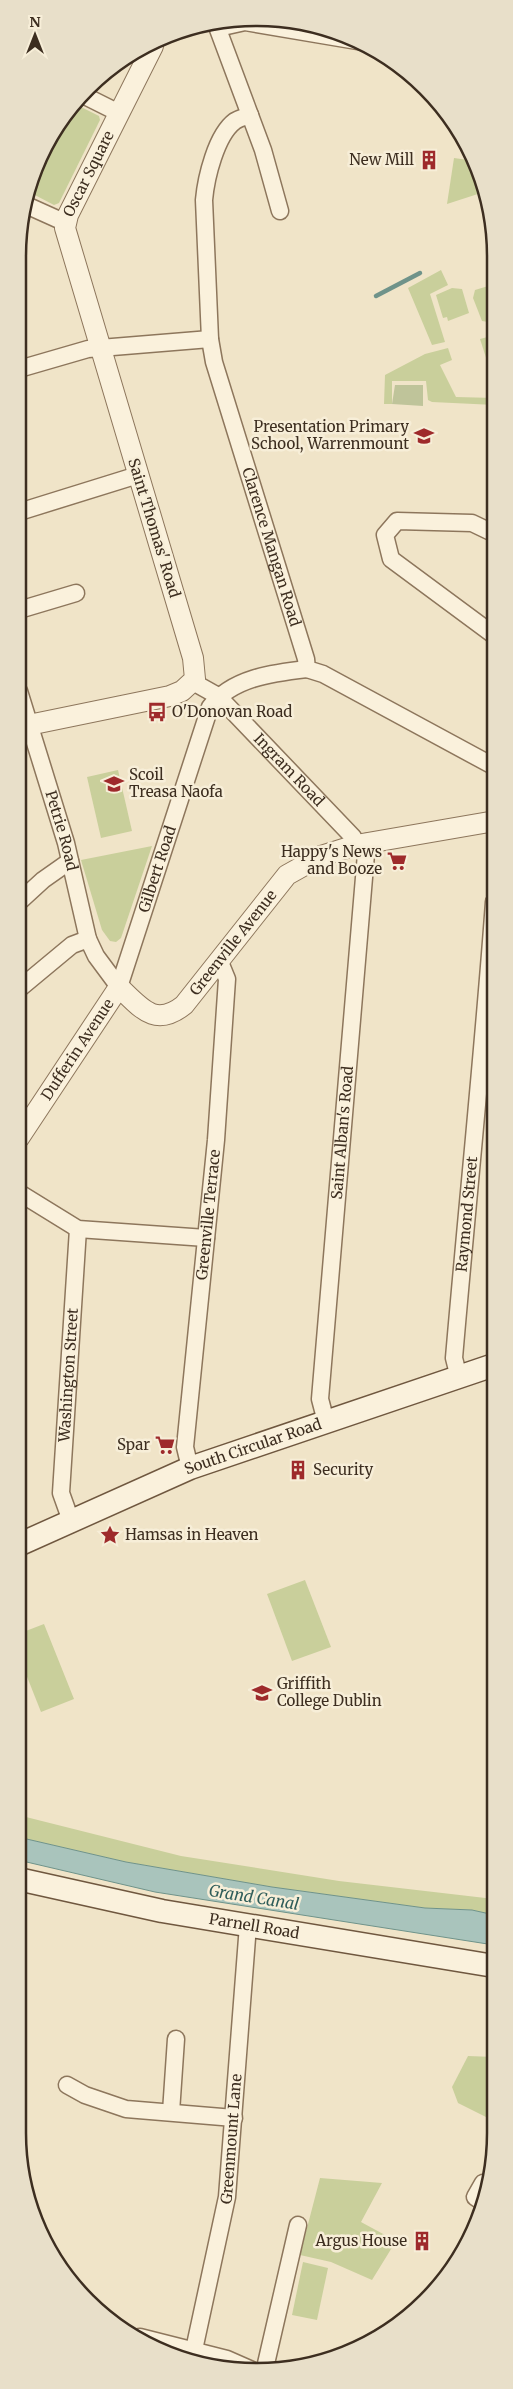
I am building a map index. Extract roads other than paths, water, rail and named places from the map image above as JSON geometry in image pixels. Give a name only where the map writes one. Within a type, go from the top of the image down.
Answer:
[{"type":"main road","name":"South Circular Road","points":[[26,1541],[190,1468],[487,1368]]},
{"type":"main road","name":"Parnell Road","points":[[26,1881],[162,1911],[487,1965]]},
{"type":"street","points":[[277,27],[315,34]]},
{"type":"street","points":[[218,30],[263,150],[280,211]]},
{"type":"street","name":"Oscar Square","points":[[32,208],[66,223],[150,53]]},
{"type":"street","name":"Oscar Square","points":[[90,98],[119,113]]},
{"type":"street","name":"Clarence Mangan Road","points":[[250,115],[236,120],[230,126],[220,142],[205,182],[204,200],[210,339],[214,362],[306,659],[307,669]]},
{"type":"street","name":"Saint Thomas' Road","points":[[66,223],[66,235],[192,658],[195,678],[192,682]]},
{"type":"street","points":[[26,367],[88,350],[210,339]]},
{"type":"street","points":[[26,510],[138,474]]},
{"type":"street","points":[[487,530],[472,523],[397,521],[385,534],[391,559],[487,630]]},
{"type":"street","points":[[26,608],[76,593]]},
{"type":"street","points":[[218,696],[238,683],[307,669],[324,674],[487,763]]},
{"type":"street","points":[[26,726],[170,696],[182,691],[192,682]]},
{"type":"street","name":"Ingram Road","points":[[192,682],[218,696],[361,844]]},
{"type":"street","name":"Gilbert Road","points":[[120,987],[198,743],[210,708],[218,696]]},
{"type":"street","name":"Petrie Road","points":[[26,732],[70,861],[88,939]]},
{"type":"street","name":"Greenville Avenue","points":[[88,939],[96,956],[120,987],[147,1012],[156,1017],[168,1016],[184,1005],[220,962],[287,875],[321,856],[361,844],[487,822]]},
{"type":"street","name":"Saint Alban's Road","points":[[326,1422],[320,1399],[361,844]]},
{"type":"street","points":[[26,896],[43,880],[70,861]]},
{"type":"street","points":[[26,983],[72,945],[88,939]]},
{"type":"street","name":"Greenville Terrace","points":[[190,1468],[185,1447],[216,1140],[227,979],[220,962]]},
{"type":"street","name":"Dufferin Avenue","points":[[26,1126],[120,987]]},
{"type":"street","name":"Raymond Street","points":[[459,1378],[454,1358],[487,998]]},
{"type":"street","points":[[26,1197],[78,1229],[206,1238]]},
{"type":"street","name":"Washington Street","points":[[70,1521],[61,1494],[78,1229]]},
{"type":"street","name":"Greenmount Lane","points":[[193,2354],[227,2197],[248,1926]]},
{"type":"street","points":[[171,2112],[176,2039]]},
{"type":"street","points":[[67,2085],[85,2095],[126,2109],[234,2118]]},
{"type":"street","points":[[266,2362],[298,2225]]},
{"type":"street","points":[[203,2356],[233,2361]]},
{"type":"water","name":"Grand Canal","points":[[26,1839],[126,1862],[272,1887],[425,1908],[472,1910],[487,1913],[487,1944],[155,1892],[26,1862]]},
{"type":"waterway","points":[[376,296],[420,273]]},
{"type":"place","name":"New Mill","points":[[429,160]]},
{"type":"place","name":"Presentation Primary School, Warrenmount","points":[[424,436]]},
{"type":"place","name":"O'Donovan Road","points":[[157,712]]},
{"type":"place","name":"Scoil Treasa Naofa","points":[[114,784]]},
{"type":"place","name":"Happy's News and Booze","points":[[397,861]]},
{"type":"place","name":"Spar","points":[[165,1445]]},
{"type":"place","name":"Security","points":[[298,1470]]},
{"type":"place","name":"Hamsas in Heaven","points":[[110,1535]]},
{"type":"place","name":"Griffith College Dublin","points":[[262,1693]]},
{"type":"place","name":"Argus House","points":[[422,2241]]}]
